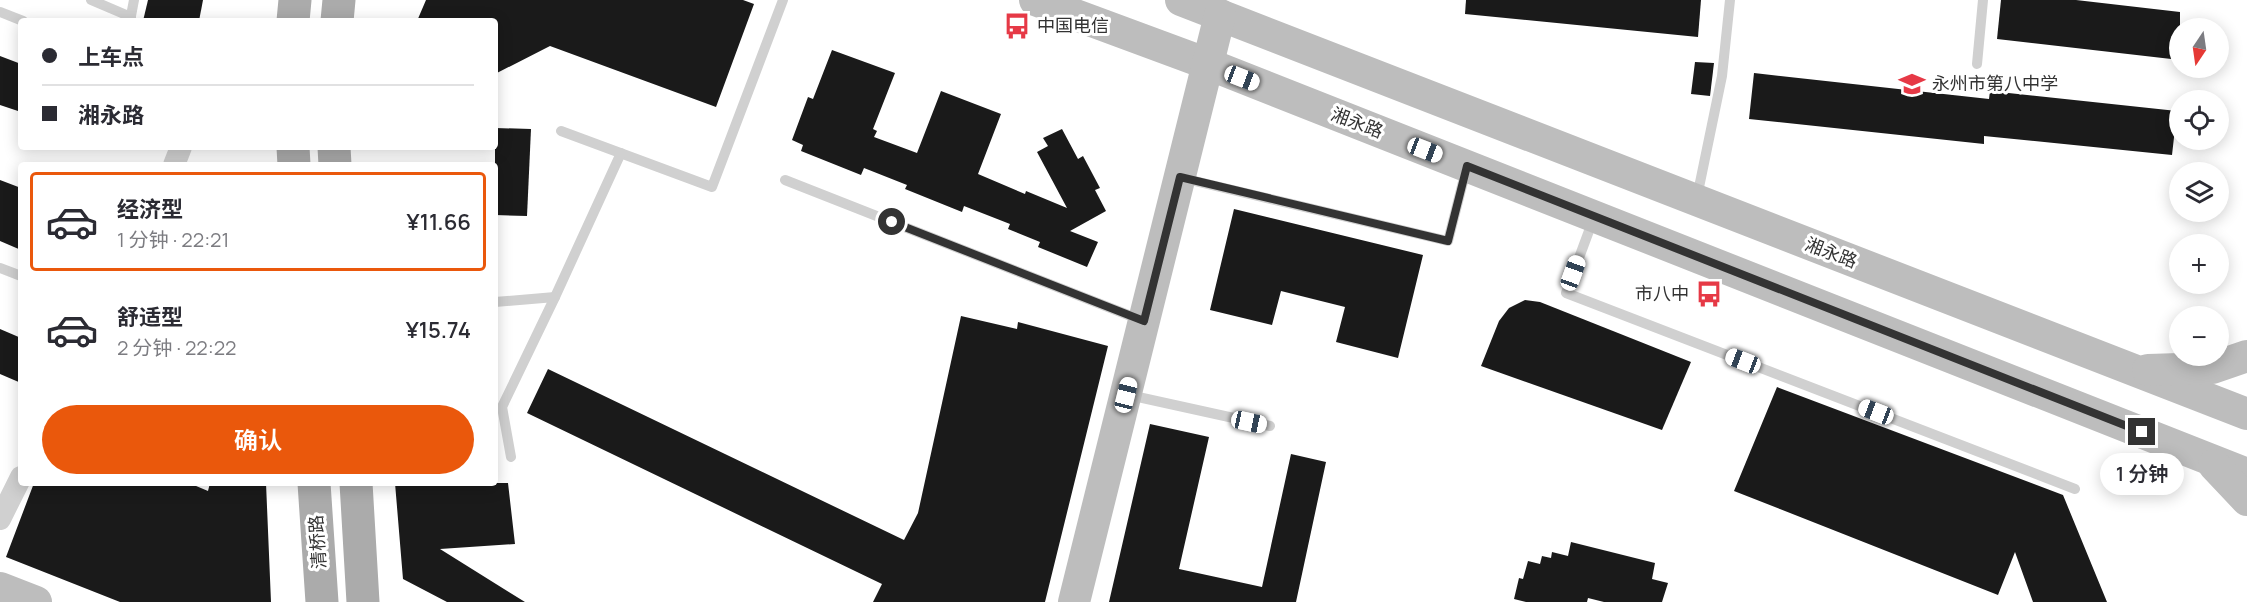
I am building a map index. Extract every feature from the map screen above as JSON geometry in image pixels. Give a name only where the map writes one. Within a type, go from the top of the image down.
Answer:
[{"type":"main road","points":[[293,18],[295,0]]},
{"type":"main road","points":[[337,18],[339,0]]},
{"type":"main road","name":"湘永路","points":[[1035,0],[1208,64],[2247,474]]},
{"type":"main road","name":"湘永路","points":[[1181,0],[2247,414]]},
{"type":"main road","points":[[1074,602],[1220,15]]},
{"type":"main road","points":[[2135,370],[2212,368],[2247,356]]},
{"type":"main road","points":[[2207,458],[2247,500]]},
{"type":"main road","name":"清桥路","points":[[314,486],[321,602]]},
{"type":"main road","points":[[356,486],[363,602]]},
{"type":"main road","points":[[0,588],[36,602]]},
{"type":"street","points":[[0,519],[18,483]]},
{"type":"lane","points":[[91,0],[128,18]]},
{"type":"lane","points":[[130,18],[134,0]]},
{"type":"lane","points":[[561,131],[712,187],[783,0]]},
{"type":"lane","points":[[1697,200],[1722,76],[1730,0]]},
{"type":"lane","points":[[1977,64],[1983,0]]},
{"type":"lane","points":[[0,12],[18,19]]},
{"type":"lane","points":[[511,457],[502,407],[621,153]]},
{"type":"lane","points":[[1180,177],[1448,241],[1467,166]]},
{"type":"lane","points":[[785,180],[1144,321]]},
{"type":"lane","points":[[1594,217],[1566,293],[2075,489]]},
{"type":"lane","points":[[0,268],[18,275]]},
{"type":"lane","points":[[498,302],[555,297]]},
{"type":"lane","points":[[1126,395],[1270,426]]},
{"type":"building","points":[[148,0],[203,0],[200,18],[144,18]]},
{"type":"building","points":[[426,0],[743,0],[754,4],[716,107],[550,46],[498,72],[498,18],[418,18]]},
{"type":"building","points":[[1466,0],[1701,0],[1698,37],[1465,14]]},
{"type":"building","points":[[2001,0],[2076,0],[2180,12],[2180,18],[2169,18],[2169,59],[1997,39]]},
{"type":"building","points":[[832,50],[895,73],[873,129],[877,131],[874,137],[917,153],[941,91],[1001,114],[978,174],[1025,194],[1026,191],[1067,208],[1037,152],[1048,146],[1043,138],[1062,129],[1078,159],[1083,156],[1100,188],[1095,190],[1106,211],[1070,231],[1098,242],[1087,267],[1038,247],[1040,242],[1008,229],[1010,224],[964,206],[962,212],[905,189],[907,185],[864,168],[861,175],[801,151],[803,145],[792,140],[808,97],[813,99]]},
{"type":"building","points":[[0,56],[18,63],[18,111],[0,105]]},
{"type":"building","points":[[1695,62],[1714,63],[1710,96],[1691,94]]},
{"type":"building","points":[[1754,73],[1989,99],[1990,91],[2169,110],[2169,150],[2173,150],[2172,155],[1984,136],[1984,144],[1749,119]]},
{"type":"building","points":[[498,128],[531,129],[527,216],[498,215],[498,162],[495,162],[495,150],[498,150]]},
{"type":"building","points":[[0,180],[18,187],[18,249],[0,241]]},
{"type":"building","points":[[1234,209],[1423,255],[1398,358],[1336,342],[1345,307],[1281,291],[1272,325],[1210,310]]},
{"type":"building","points":[[1525,300],[1540,302],[1691,362],[1662,430],[1481,366],[1499,321],[1509,308]]},
{"type":"building","points":[[961,316],[1017,329],[1018,322],[1108,346],[1045,602],[873,602],[882,584],[527,413],[548,369],[904,540],[918,513]]},
{"type":"building","points":[[0,329],[18,337],[18,382],[0,374]]},
{"type":"building","points":[[1777,387],[2063,495],[2107,602],[2033,602],[2015,552],[1998,595],[1734,491]]},
{"type":"building","points":[[1150,424],[1209,437],[1179,569],[1262,587],[1291,454],[1326,462],[1296,602],[1109,602]]},
{"type":"building","points":[[498,483],[508,483],[515,544],[440,549],[525,602],[447,602],[403,579],[395,486],[498,486]]},
{"type":"building","points":[[33,486],[196,486],[208,491],[209,486],[266,486],[271,602],[120,602],[6,557]]},
{"type":"building","points":[[1571,542],[1655,563],[1652,579],[1668,583],[1662,602],[1604,602],[1588,598],[1587,602],[1526,602],[1514,599],[1519,578],[1523,579],[1528,561],[1540,564],[1542,556],[1551,558],[1552,552],[1568,556]]},
{"type":"place","name":"中国电信","points":[[1017,26]]},
{"type":"place","name":"永州市第八中学","points":[[1912,84]]},
{"type":"place","name":"市八中","points":[[1709,294]]},
{"type":"route","points":[[892,222],[1144,321],[1180,177],[1448,241],[1467,166],[2142,432]]}]
